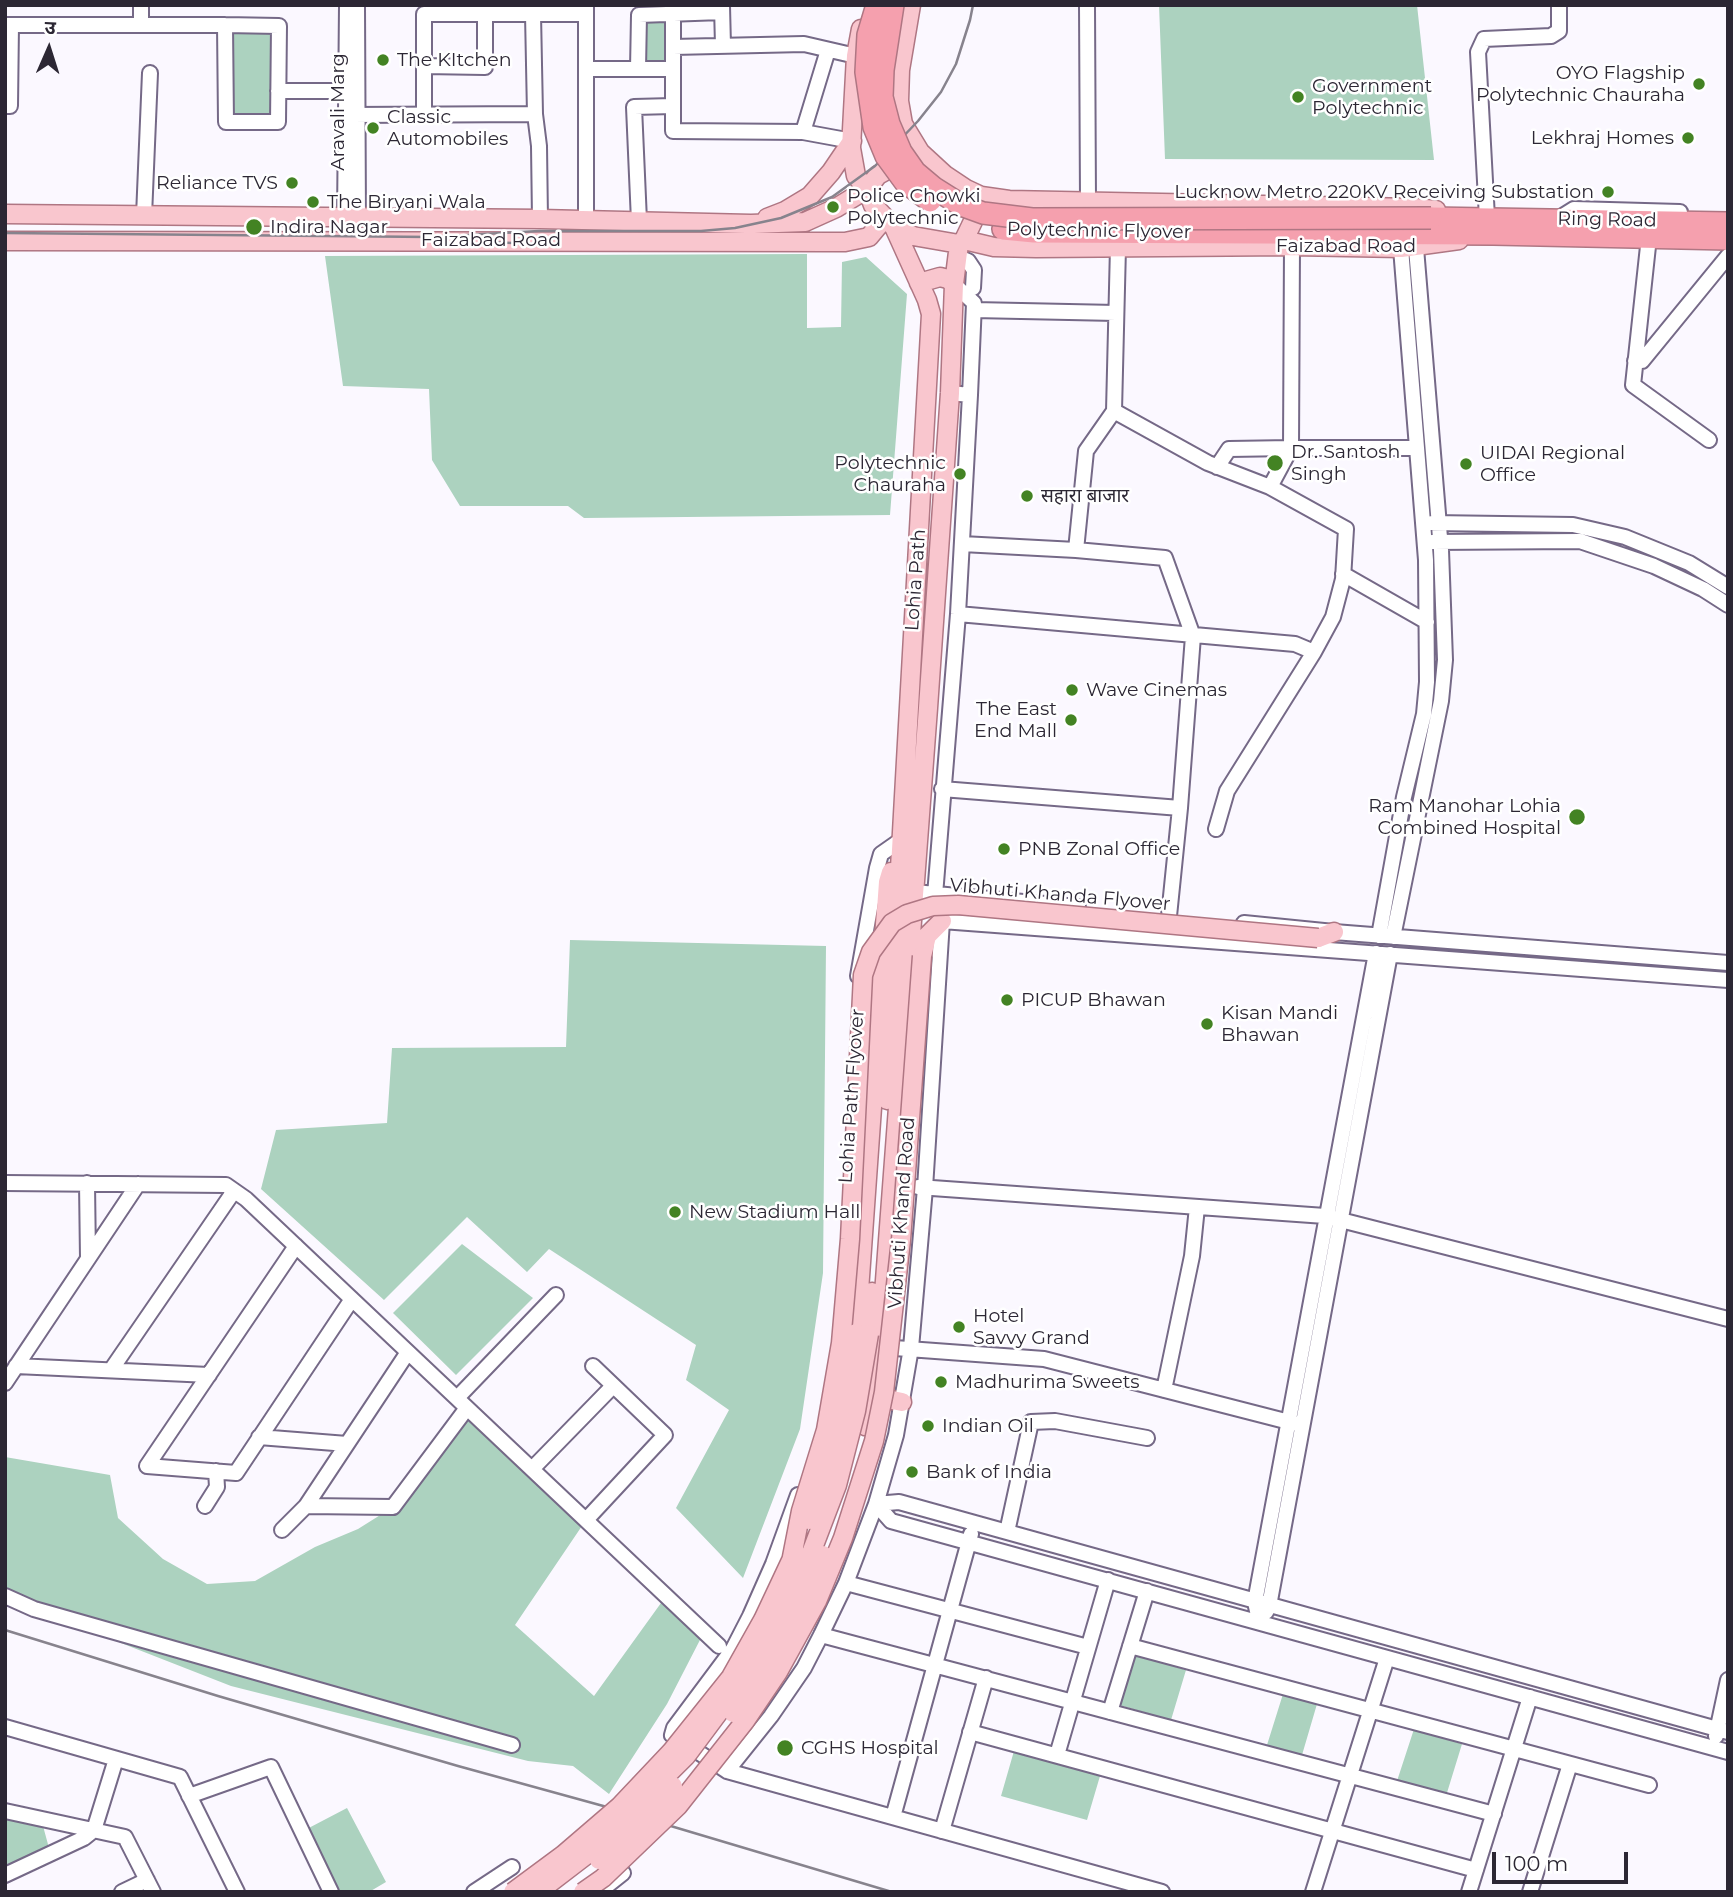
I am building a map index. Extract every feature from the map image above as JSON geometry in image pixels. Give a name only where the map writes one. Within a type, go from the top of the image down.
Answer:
[{"type":"highway","name":"Polytechnic Flyover","points":[[877,5],[868,35],[866,72],[874,127],[886,156],[905,182],[926,199],[948,212],[983,226],[1034,232],[1420,237],[1490,226]]},
{"type":"highway","name":"Polytechnic Flyover","points":[[893,5],[883,69],[882,97],[888,124],[901,152],[915,172],[961,205],[983,213],[1032,219],[1420,237]]},
{"type":"highway","name":"Ring Road","points":[[1490,226],[1558,219],[1727,240]]},
{"type":"highway","name":"Faizabad Road","points":[[1490,226],[1727,240]]},
{"type":"main road","points":[[868,5],[856,56],[852,113],[856,176],[867,189],[873,205],[889,223],[913,236],[960,247],[981,196],[945,175],[920,152],[903,124],[898,101],[900,70],[911,5]]},
{"type":"main road","points":[[852,113],[868,119],[894,116],[901,112]]},
{"type":"main road","points":[[751,224],[785,211],[810,196],[852,141]]},
{"type":"main road","points":[[867,189],[878,175],[920,152]]},
{"type":"main road","name":"Faizabad Road","points":[[5,214],[540,219],[751,224],[805,222],[836,208],[867,189]]},
{"type":"main road","name":"Faizabad Road","points":[[981,196],[1009,200],[1415,208],[1490,226]]},
{"type":"main road","points":[[998,247],[1000,226],[1009,200]]},
{"type":"main road","name":"Faizabad Road","points":[[5,241],[845,242],[869,237],[889,223]]},
{"type":"main road","name":"Lohia Path","points":[[889,223],[931,314],[902,831]]},
{"type":"main road","name":"Faizabad Road","points":[[960,247],[1292,246],[1420,237],[1490,226]]},
{"type":"main road","name":"Lohia Path","points":[[912,920],[950,393],[954,284],[960,247]]},
{"type":"main road","points":[[919,283],[940,277],[954,284]]},
{"type":"main road","name":"Lohia Path Flyover","points":[[557,1892],[592,1866],[644,1817],[700,1757],[754,1686],[792,1622],[817,1570],[847,1492],[873,1396],[868,1338],[884,1147],[902,831]]},
{"type":"main road","name":"Vibhuti Khanda Flyover","points":[[791,1562],[801,1511],[826,1430],[841,1343],[850,1239],[863,975],[871,952],[892,923],[907,914],[933,906],[958,905],[1326,935]]},
{"type":"main road","name":"Lohia Path Flyover","points":[[538,1892],[585,1856],[687,1756],[745,1677],[786,1607],[808,1560],[836,1485],[853,1425],[868,1338],[892,1186],[912,920]]},
{"type":"main road","points":[[583,1892],[613,1870],[678,1806],[745,1721],[778,1672],[817,1601],[843,1538],[874,1441],[884,1392],[901,1240],[922,956],[928,936],[942,921]]},
{"type":"main road","name":"Lohia Path Flyover","points":[[513,1892],[563,1855],[620,1806],[671,1752],[731,1677],[764,1620],[818,1499],[868,1338]]},
{"type":"main road","points":[[873,1396],[902,1402]]},
{"type":"street","points":[[141,5],[141,25]]},
{"type":"street","name":"Aravali Marg","points":[[346,5],[352,91]]},
{"type":"street","name":"Aravali Marg","points":[[352,218],[352,91],[357,5]]},
{"type":"street","points":[[1087,5],[1088,202]]},
{"type":"street","points":[[1490,226],[1478,52],[1484,39],[1550,36],[1559,31],[1559,5]]},
{"type":"street","points":[[638,69],[639,15],[673,16],[722,9],[723,46]]},
{"type":"street","points":[[424,115],[424,14],[533,14],[586,10],[586,220]]},
{"type":"street","points":[[424,66],[485,66],[485,14]]},
{"type":"street","points":[[533,14],[540,219]]},
{"type":"street","points":[[673,16],[673,131],[803,132],[852,141]]},
{"type":"street","points":[[5,106],[10,106],[8,25],[279,26],[278,122],[226,122],[225,26]]},
{"type":"street","points":[[673,47],[804,44],[856,56]]},
{"type":"street","points":[[803,132],[828,50]]},
{"type":"street","points":[[586,69],[673,69]]},
{"type":"street","points":[[144,216],[150,73]]},
{"type":"street","points":[[278,91],[352,91]]},
{"type":"street","points":[[639,221],[634,107],[673,106]]},
{"type":"street","points":[[352,115],[535,114]]},
{"type":"street","points":[[1558,219],[1574,209],[1728,213]]},
{"type":"street","points":[[1386,936],[1404,797],[1413,759],[1425,739],[1441,701],[1445,660],[1441,541],[1424,339],[1420,237]]},
{"type":"street","points":[[1386,936],[1425,739],[1425,541],[1409,340],[1420,237]]},
{"type":"street","points":[[1649,237],[1633,385],[1709,440]]},
{"type":"street","points":[[1636,361],[1642,361],[1727,240]]},
{"type":"street","points":[[1270,487],[1290,448],[1292,246]]},
{"type":"street","points":[[960,247],[974,270],[973,288]]},
{"type":"street","points":[[1076,550],[1086,451],[1114,411],[1118,247]]},
{"type":"street","points":[[935,895],[958,614],[974,310],[974,303],[954,284]]},
{"type":"street","points":[[974,310],[1116,313]]},
{"type":"street","points":[[1409,340],[1424,339]]},
{"type":"street","points":[[952,361],[972,344]]},
{"type":"street","points":[[952,361],[971,363]]},
{"type":"street","points":[[950,393],[970,395]]},
{"type":"street","points":[[1114,411],[1217,467],[1270,487],[1346,529],[1343,574],[1333,617],[1227,791],[1216,829]]},
{"type":"street","points":[[1217,467],[1229,449],[1417,448]]},
{"type":"street","points":[[1423,523],[1573,525],[1625,537],[1689,563],[1728,587]]},
{"type":"street","points":[[1515,524],[1515,541]]},
{"type":"street","points":[[1425,541],[1580,541],[1654,566],[1703,589],[1728,606]]},
{"type":"street","points":[[962,544],[1165,558],[1193,636],[1169,916]]},
{"type":"street","points":[[1343,574],[1427,622]]},
{"type":"street","points":[[958,614],[1294,644],[1314,652]]},
{"type":"street","points":[[942,789],[1180,808]]},
{"type":"street","points":[[902,831],[881,854],[860,959],[834,1337],[825,1395],[814,1441],[774,1564],[755,1606],[733,1649],[674,1728],[673,1735],[727,1771],[1162,1892]]},
{"type":"street","points":[[914,892],[1169,916],[1326,935],[1386,936],[1728,963]]},
{"type":"street","points":[[986,924],[988,898]]},
{"type":"street","points":[[942,921],[1728,980]]},
{"type":"street","name":"Vibhuti Khand Road","points":[[727,1771],[771,1716],[804,1668],[821,1635],[846,1583],[876,1504],[896,1435],[911,1348],[925,1188],[942,921]]},
{"type":"street","points":[[1260,1622],[1287,1422],[1325,1216],[1383,953]]},
{"type":"street","points":[[1262,1604],[1314,1369],[1341,1221],[1383,953]]},
{"type":"street","points":[[5,1183],[226,1185],[246,1199],[719,1646]]},
{"type":"street","points":[[87,1184],[88,1259]]},
{"type":"street","points":[[5,1383],[138,1184]]},
{"type":"street","points":[[892,1186],[1325,1216],[1728,1318]]},
{"type":"street","points":[[111,1370],[234,1191]]},
{"type":"street","points":[[1164,1390],[1192,1256],[1197,1207]]},
{"type":"street","points":[[296,1246],[147,1466],[236,1473],[352,1299]]},
{"type":"street","points":[[306,1506],[393,1507],[462,1403],[556,1295]]},
{"type":"street","points":[[868,1338],[911,1348],[1044,1359],[1303,1426]]},
{"type":"street","points":[[1301,1346],[1314,1369]]},
{"type":"street","points":[[282,1530],[306,1506],[408,1352]]},
{"type":"street","points":[[16,1366],[209,1375]]},
{"type":"street","points":[[586,1520],[665,1435],[593,1366]]},
{"type":"street","points":[[532,1469],[613,1386]]},
{"type":"street","points":[[1007,1532],[1031,1422],[1055,1421],[1147,1438]]},
{"type":"street","points":[[259,1437],[347,1444]]},
{"type":"street","points":[[205,1506],[217,1487],[216,1471]]},
{"type":"street","points":[[876,1504],[900,1502],[1723,1730]]},
{"type":"street","points":[[876,1504],[891,1521],[1728,1752]]},
{"type":"street","points":[[894,1817],[975,1523]]},
{"type":"street","points":[[1057,1755],[1108,1580]]},
{"type":"street","points":[[846,1583],[1088,1647]]},
{"type":"street","points":[[1111,1712],[1147,1591]]},
{"type":"street","points":[[5,1596],[34,1609],[512,1745]]},
{"type":"street","points":[[821,1635],[1494,1814]]},
{"type":"street","points":[[1130,1646],[1649,1786]]},
{"type":"street","points":[[1313,1892],[1387,1658]]},
{"type":"street","points":[[942,1831],[986,1678]]},
{"type":"street","points":[[1713,1747],[1723,1730],[1728,1680]]},
{"type":"street","points":[[1469,1892],[1530,1697]]},
{"type":"street","points":[[5,1727],[180,1777],[237,1892]]},
{"type":"street","points":[[970,1732],[1476,1870]]},
{"type":"street","points":[[5,1875],[85,1838],[94,1830],[116,1759]]},
{"type":"street","points":[[1530,1892],[1570,1764]]},
{"type":"street","points":[[189,1796],[271,1767],[331,1892]]},
{"type":"street","points":[[5,1811],[125,1837],[150,1886],[122,1892]]},
{"type":"street","points":[[474,1892],[512,1867]]},
{"type":"street","points":[[598,1892],[623,1873]]},
{"type":"green space","points":[[1159,5],[1417,5],[1434,160],[1165,159]]},
{"type":"green space","points":[[642,19],[670,19],[670,65],[642,65]]},
{"type":"green space","points":[[230,30],[274,30],[274,118],[230,118]]},
{"type":"green space","points":[[807,254],[807,328],[841,327],[842,262],[866,257],[907,294],[890,515],[584,518],[568,506],[460,506],[432,460],[429,389],[343,386],[325,256]]},
{"type":"green space","points":[[570,940],[826,946],[823,1273],[800,1429],[743,1578],[676,1508],[729,1410],[686,1380],[696,1345],[549,1249],[527,1272],[467,1217],[384,1300],[261,1189],[276,1130],[387,1123],[392,1048],[566,1047]]},
{"type":"green space","points":[[462,1244],[533,1298],[456,1375],[393,1313]]},
{"type":"green space","points":[[467,1408],[586,1520],[515,1625],[594,1696],[661,1603],[701,1638],[667,1704],[609,1794],[573,1766],[528,1761],[231,1686],[5,1596],[5,1457],[110,1475],[118,1518],[163,1559],[207,1584],[255,1581],[315,1547],[358,1529],[393,1507]]},
{"type":"green space","points":[[1134,1655],[1186,1670],[1171,1720],[1119,1705]]},
{"type":"green space","points":[[1283,1694],[1317,1704],[1302,1755],[1267,1745]]},
{"type":"green space","points":[[1414,1729],[1462,1744],[1446,1796],[1397,1781]]},
{"type":"green space","points":[[1014,1751],[1100,1776],[1087,1820],[1001,1796]]},
{"type":"green space","points":[[347,1808],[386,1882],[369,1892],[335,1892],[303,1831]]},
{"type":"green space","points":[[5,1818],[43,1826],[49,1848],[5,1867]]},
{"type":"railway","points":[[5,233],[430,237],[539,231],[701,231],[735,228],[781,218],[832,197],[875,166],[918,121],[941,92],[956,64],[973,5]]},
{"type":"railway","points":[[489,242],[560,245]]},
{"type":"railway","points":[[5,1630],[218,1696],[892,1892]]},
{"type":"place","name":"The KItchen","points":[[383,60]]},
{"type":"place","name":"OYO Flagship Polytechnic Chauraha","points":[[1699,84]]},
{"type":"place","name":"Government Polytechnic","points":[[1298,97]]},
{"type":"place","name":"Classic Automobiles","points":[[373,128]]},
{"type":"place","name":"Lekhraj Homes","points":[[1688,138]]},
{"type":"place","name":"Reliance TVS","points":[[292,183]]},
{"type":"place","name":"Lucknow Metro 220KV Receiving Substation","points":[[1608,192]]},
{"type":"place","name":"The Biryani Wala","points":[[313,202]]},
{"type":"place","name":"Police Chowki Polytechnic","points":[[833,207]]},
{"type":"place","name":"Indira Nagar","points":[[254,227]]},
{"type":"place","name":"Dr. Santosh Singh","points":[[1275,463]]},
{"type":"place","name":"UIDAI Regional Office","points":[[1466,464]]},
{"type":"place","name":"Polytechnic Chauraha","points":[[960,474]]},
{"type":"place","name":"सहारा बाजार","points":[[1027,496]]},
{"type":"place","name":"Wave Cinemas","points":[[1072,690]]},
{"type":"place","name":"The East End Mall","points":[[1071,720]]},
{"type":"place","name":"Ram Manohar Lohia Combined Hospital","points":[[1577,817]]},
{"type":"place","name":"PNB Zonal Office","points":[[1004,849]]},
{"type":"place","name":"PICUP Bhawan","points":[[1007,1000]]},
{"type":"place","name":"Kisan Mandi Bhawan","points":[[1207,1024]]},
{"type":"place","name":"New Stadium Hall","points":[[675,1212]]},
{"type":"place","name":"Hotel Savvy Grand","points":[[959,1327]]},
{"type":"place","name":"Madhurima Sweets","points":[[941,1382]]},
{"type":"place","name":"Indian Oil","points":[[928,1426]]},
{"type":"place","name":"Bank of India","points":[[912,1472]]},
{"type":"place","name":"CGHS Hospital","points":[[785,1748]]}]
